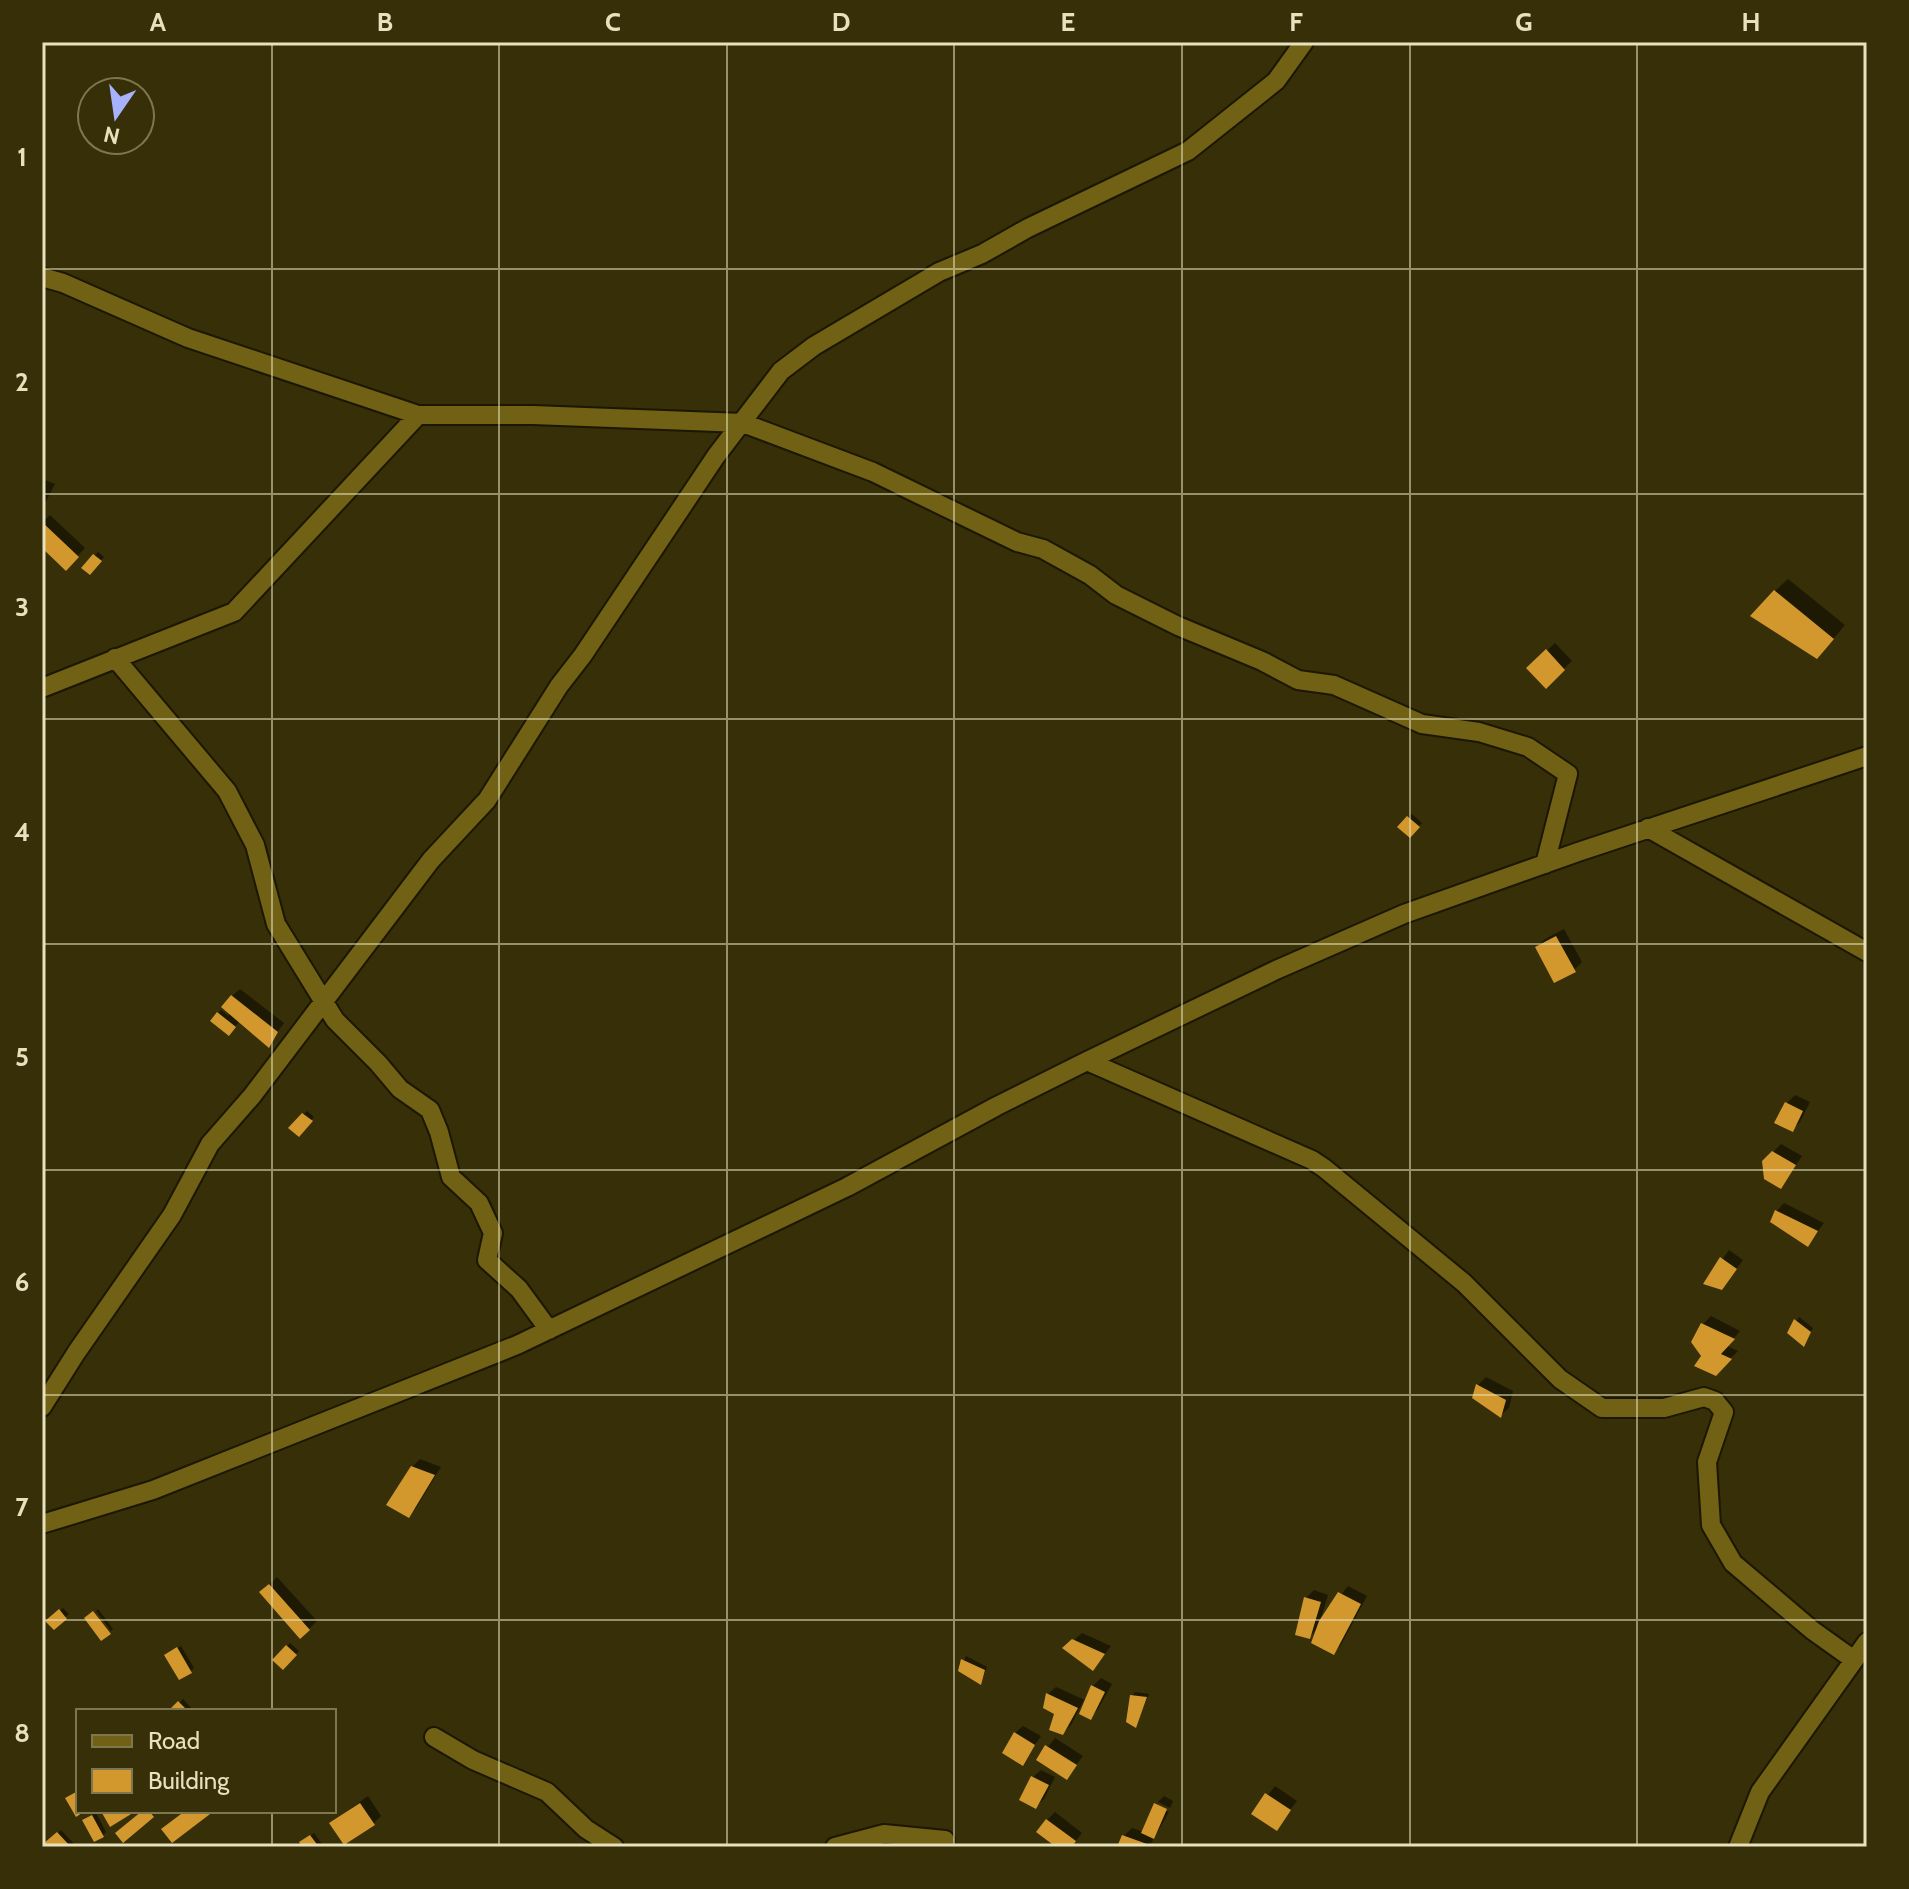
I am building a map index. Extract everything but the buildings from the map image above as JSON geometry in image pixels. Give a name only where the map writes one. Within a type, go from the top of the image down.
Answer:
[{"type":"street","points":[[42,1407],[172,1215],[210,1144],[325,1003],[431,860],[487,800],[559,686],[716,456],[781,371],[814,346],[892,297],[1188,151],[1276,81],[1304,42]]},
{"type":"street","points":[[42,277],[63,283],[188,338],[418,415],[533,415],[743,423],[858,466],[1017,542],[1043,549],[1090,575],[1116,595],[1298,680],[1334,685],[1422,724],[1479,732],[1528,747],[1568,774],[1545,864]]},
{"type":"street","points":[[42,688],[234,612],[418,415]]},
{"type":"street","points":[[115,658],[227,791],[255,845],[276,924],[335,1020],[400,1089],[430,1110],[451,1177],[479,1203],[493,1233],[487,1260],[519,1289],[549,1330]]},
{"type":"street","points":[[42,1524],[153,1490],[517,1345],[847,1187],[1087,1061],[1276,970],[1404,914],[1648,828],[1867,756]]},
{"type":"street","points":[[1648,828],[1867,952]]},
{"type":"street","points":[[1087,1061],[1324,1168],[1464,1283],[1560,1379],[1602,1408],[1664,1408],[1704,1397],[1715,1401],[1724,1412],[1707,1462],[1711,1525],[1733,1563],[1812,1630],[1854,1660]]},
{"type":"street","points":[[1738,1847],[1760,1792],[1867,1642]]},
{"type":"street","points":[[434,1737],[473,1760],[547,1792],[586,1829],[614,1847]]},
{"type":"street","points":[[835,1847],[884,1834],[945,1840]]}]
